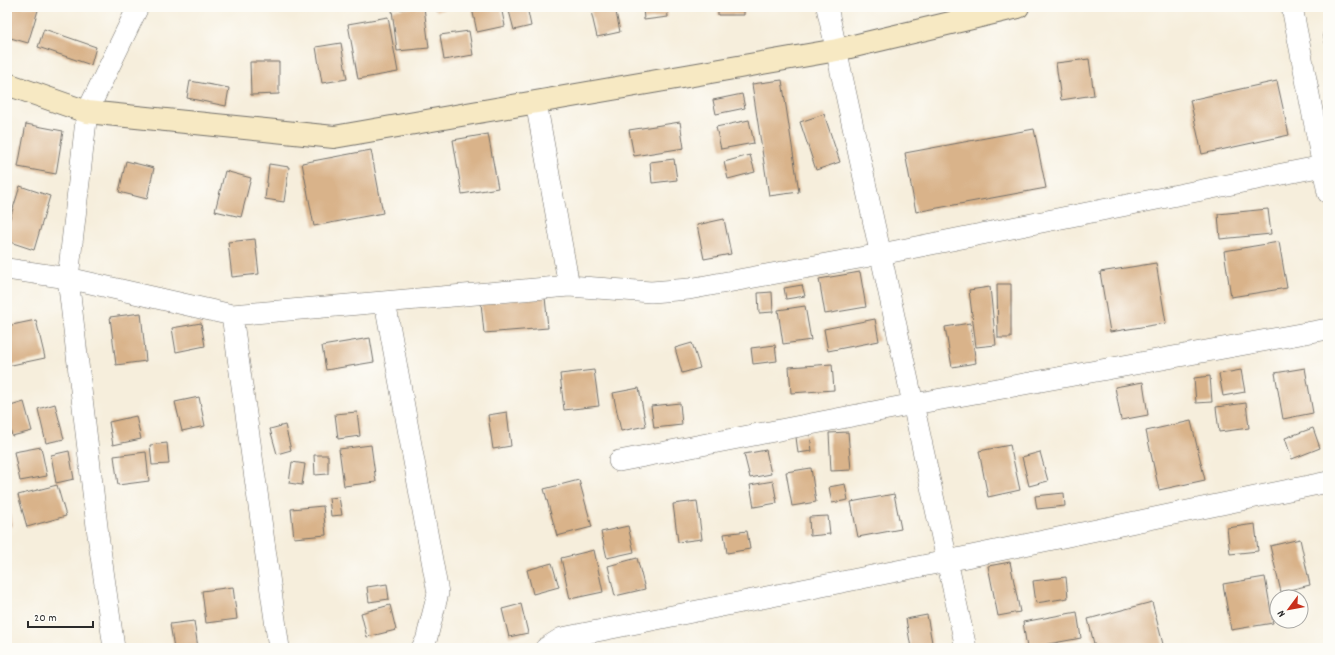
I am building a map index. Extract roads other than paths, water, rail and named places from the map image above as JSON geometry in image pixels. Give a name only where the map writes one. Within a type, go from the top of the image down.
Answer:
[{"type":"main road","points":[[7,84],[88,112],[334,137],[837,50],[1018,7]]},
{"type":"street","points":[[114,648],[98,535],[68,278],[88,112],[138,7]]},
{"type":"street","points":[[827,7],[966,648]]},
{"type":"street","points":[[1297,8],[1325,165],[1328,193]]},
{"type":"street","points":[[536,102],[569,286]]},
{"type":"street","points":[[7,269],[68,278],[232,315],[569,286],[651,292],[689,289],[881,254],[1325,165]]},
{"type":"street","points":[[385,302],[438,593],[426,641],[422,648]]},
{"type":"street","points":[[232,315],[279,648]]},
{"type":"street","points":[[620,461],[914,404],[1328,330]]},
{"type":"street","points":[[546,648],[562,638],[948,561],[1328,482]]}]
